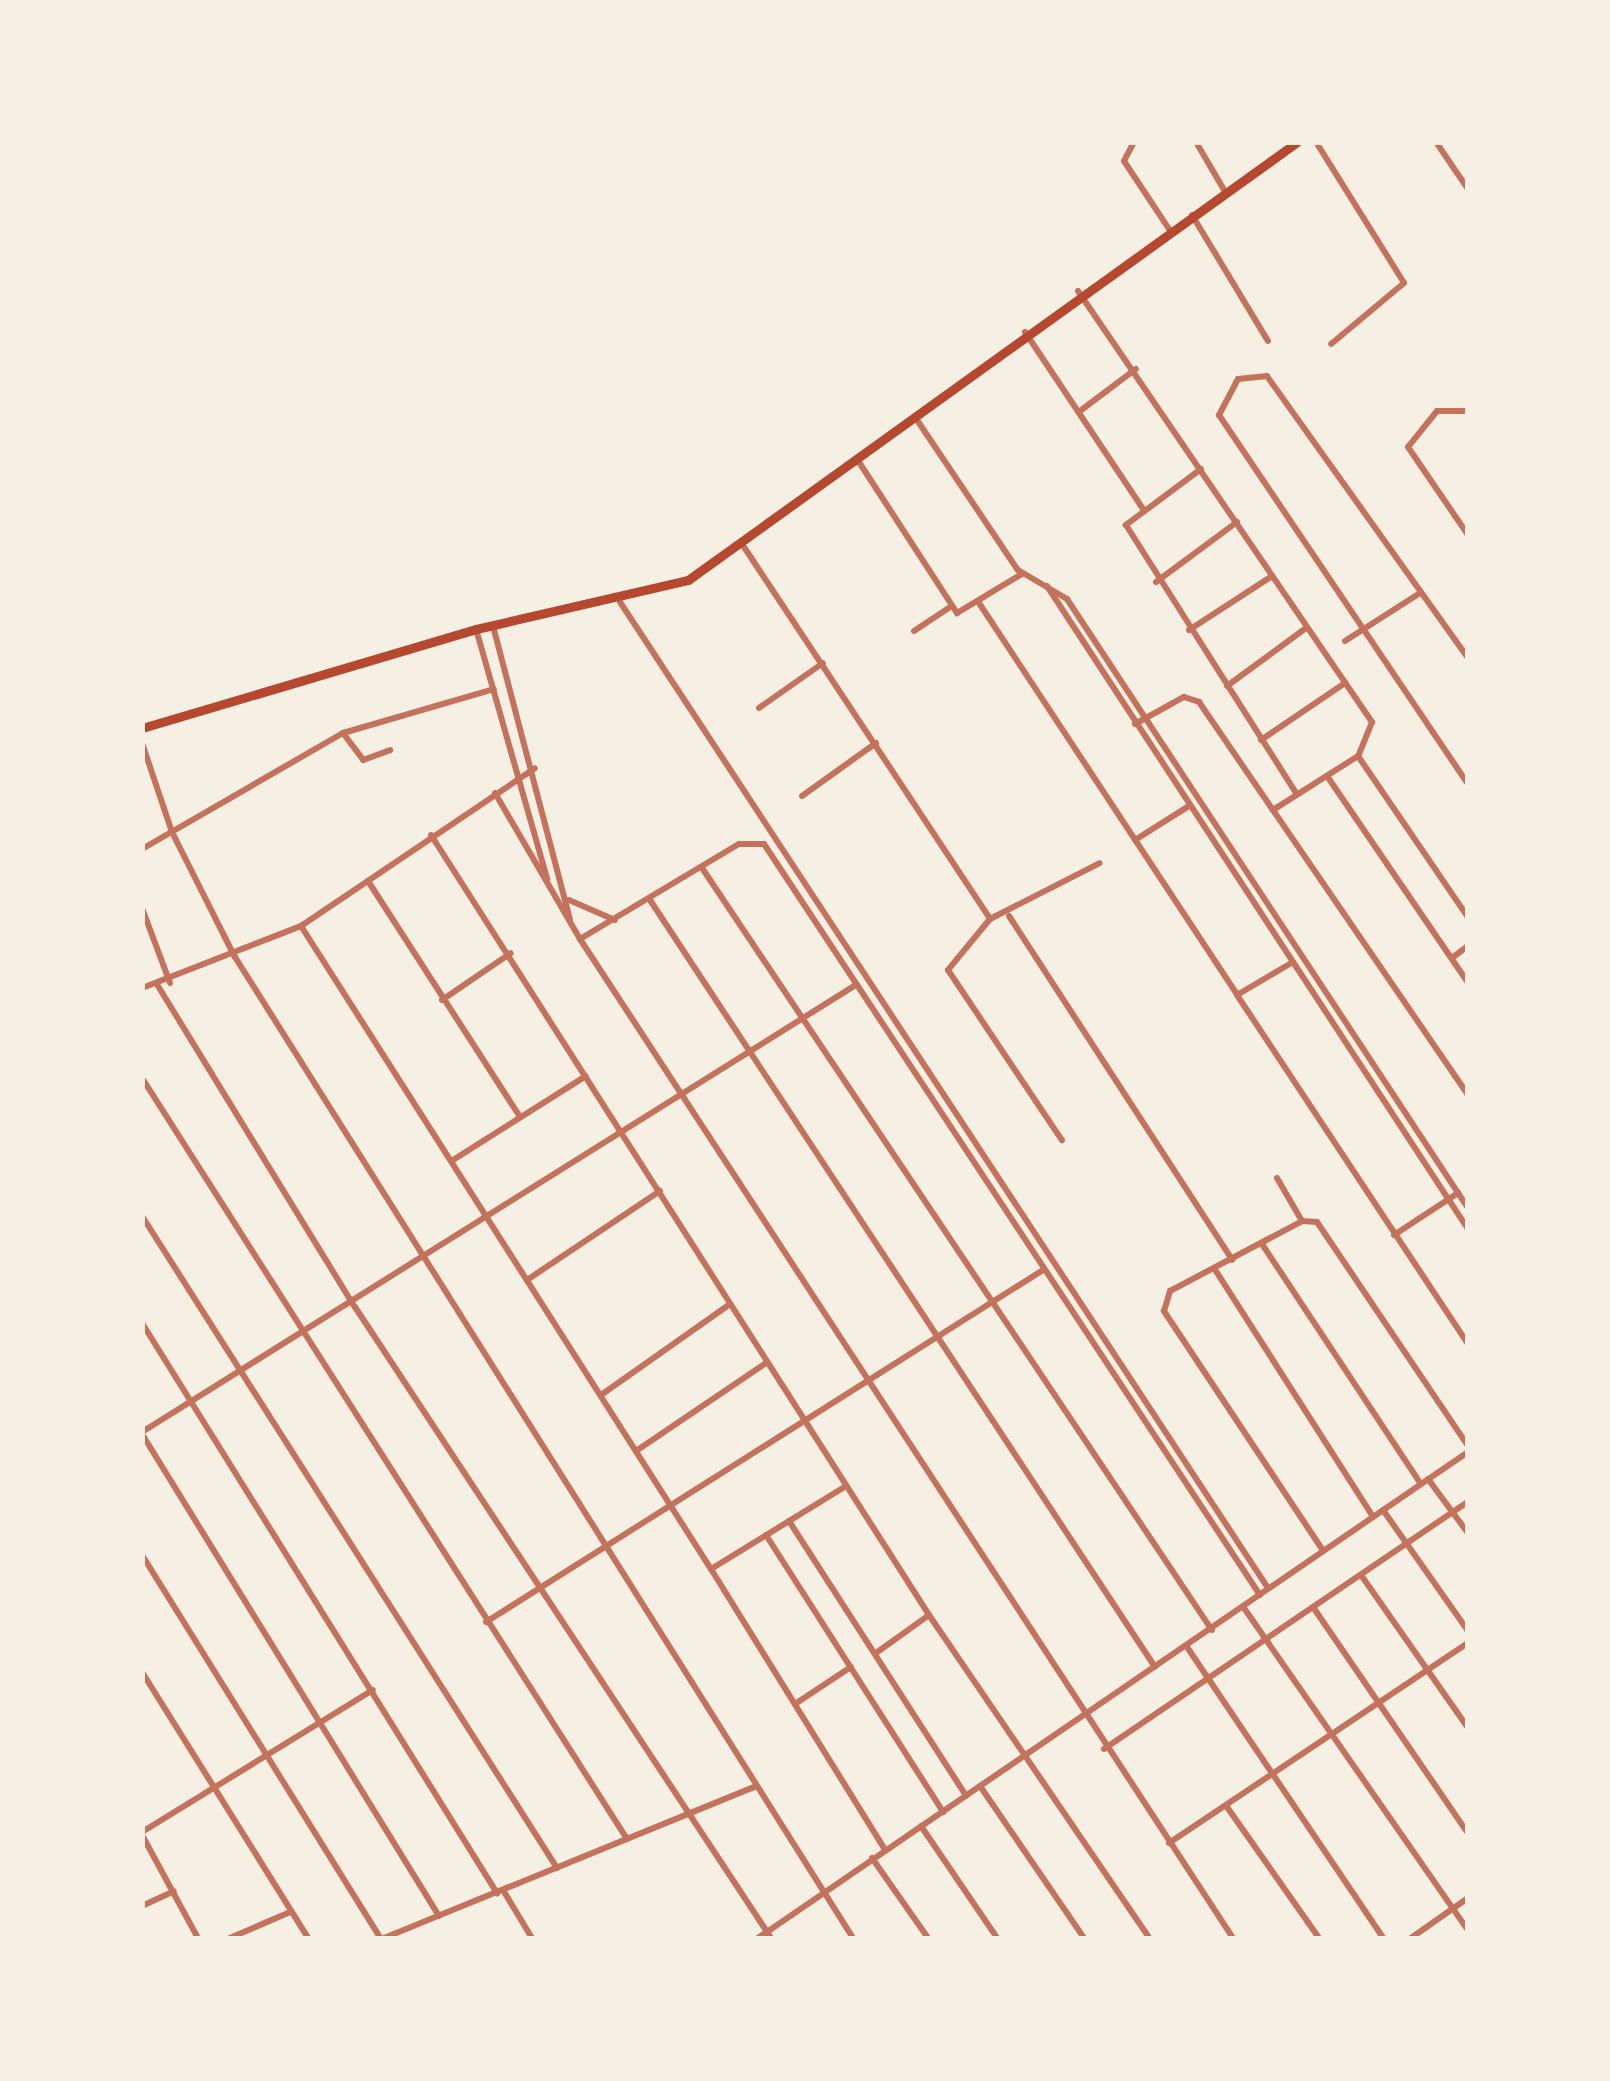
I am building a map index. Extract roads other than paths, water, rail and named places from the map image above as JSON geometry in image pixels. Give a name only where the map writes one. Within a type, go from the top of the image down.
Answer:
[{"type":"main road","points":[[142,728],[476,629],[620,602],[688,580],[744,546],[1078,292],[1296,142]]},
{"type":"street","points":[[1134,142],[1124,161],[1169,229]]},
{"type":"street","points":[[1196,142],[1224,190]]},
{"type":"street","points":[[1316,142],[1404,283],[1330,344]]},
{"type":"street","points":[[1436,142],[1468,188]]},
{"type":"street","points":[[1191,214],[1268,341]]},
{"type":"street","points":[[1078,292],[1136,369],[1374,728],[1358,756],[1273,810]]},
{"type":"street","points":[[1025,332],[1143,509]]},
{"type":"street","points":[[1080,411],[1136,369]]},
{"type":"street","points":[[1468,658],[1267,376],[1238,379],[1220,415],[1468,784]]},
{"type":"street","points":[[1468,411],[1438,411],[1408,447],[1468,535]]},
{"type":"street","points":[[914,416],[1022,574],[1067,599],[1468,1208]]},
{"type":"street","points":[[857,459],[950,606],[961,614],[1022,574]]},
{"type":"street","points":[[1201,468],[1126,525],[1156,582],[1297,794]]},
{"type":"street","points":[[1156,582],[1236,522]]},
{"type":"street","points":[[744,546],[990,919]]},
{"type":"street","points":[[1189,630],[1272,576]]},
{"type":"street","points":[[1046,585],[1468,1229]]},
{"type":"street","points":[[1345,641],[1420,593]]},
{"type":"street","points":[[620,602],[1268,1588]]},
{"type":"street","points":[[979,604],[1468,1344]]},
{"type":"street","points":[[914,631],[950,606]]},
{"type":"street","points":[[493,626],[535,768],[571,925]]},
{"type":"street","points":[[1227,686],[1306,628]]},
{"type":"street","points":[[476,629],[550,890]]},
{"type":"street","points":[[758,708],[822,664]]},
{"type":"street","points":[[1261,740],[1344,683]]},
{"type":"street","points":[[142,849],[342,733],[494,689]]},
{"type":"street","points":[[1135,724],[1195,698],[1468,1095]]},
{"type":"street","points":[[342,733],[363,760],[390,750]]},
{"type":"street","points":[[142,743],[172,832],[235,957],[852,1938]]},
{"type":"street","points":[[802,796],[876,743]]},
{"type":"street","points":[[1358,756],[1468,918]]},
{"type":"street","points":[[142,988],[170,983],[302,926],[535,768]]},
{"type":"street","points":[[1327,776],[1468,983]]},
{"type":"street","points":[[496,793],[580,939],[1080,1715],[1233,1938]]},
{"type":"street","points":[[1135,840],[1190,806]]},
{"type":"street","points":[[431,835],[511,953],[929,1616],[1149,1938]]},
{"type":"street","points":[[580,939],[758,840],[1258,1592]]},
{"type":"street","points":[[1062,1140],[948,970],[990,919],[1009,916],[1100,863]]},
{"type":"street","points":[[702,868],[805,1015],[989,1304],[1212,1630]]},
{"type":"street","points":[[368,881],[520,1116]]},
{"type":"street","points":[[567,900],[615,920]]},
{"type":"street","points":[[650,900],[746,1053],[1155,1667]]},
{"type":"street","points":[[142,908],[170,983]]},
{"type":"street","points":[[1009,916],[1232,1260]]},
{"type":"street","points":[[302,926],[671,1505],[885,1850]]},
{"type":"street","points":[[1452,958],[1468,946]]},
{"type":"street","points":[[442,1000],[511,953]]},
{"type":"street","points":[[1237,996],[1302,956]]},
{"type":"street","points":[[158,986],[355,1307],[683,1816],[769,1936]]},
{"type":"street","points":[[438,1916],[142,1433],[355,1307],[854,986]]},
{"type":"street","points":[[453,1160],[586,1076]]},
{"type":"street","points":[[142,1078],[303,1338],[627,1840]]},
{"type":"street","points":[[1277,1178],[1302,1221]]},
{"type":"street","points":[[527,1280],[660,1191]]},
{"type":"street","points":[[1394,1235],[1458,1193]]},
{"type":"street","points":[[142,1216],[557,1868]]},
{"type":"street","points":[[758,1938],[769,1936],[821,1894],[1080,1715],[1246,1610],[1258,1592],[1268,1588],[1425,1482],[1468,1449],[1317,1222],[1302,1221],[1170,1291],[1162,1307],[1322,1550]]},
{"type":"street","points":[[1262,1244],[1425,1482],[1468,1532]]},
{"type":"street","points":[[1214,1268],[1373,1517]]},
{"type":"street","points":[[486,1622],[1043,1270]]},
{"type":"street","points":[[600,1395],[730,1304]]},
{"type":"street","points":[[142,1324],[532,1938]]},
{"type":"street","points":[[636,1451],[766,1363]]},
{"type":"street","points":[[711,1569],[846,1486]]},
{"type":"street","points":[[1104,1749],[1468,1502]]},
{"type":"street","points":[[1383,1510],[1468,1631]]},
{"type":"street","points":[[789,1521],[966,1796]]},
{"type":"street","points":[[766,1535],[943,1812]]},
{"type":"street","points":[[142,1555],[382,1938],[756,1786]]},
{"type":"street","points":[[1361,1574],[1468,1728]]},
{"type":"street","points":[[1312,1608],[1468,1833]]},
{"type":"street","points":[[1246,1610],[1468,1930]]},
{"type":"street","points":[[876,1653],[929,1616]]},
{"type":"street","points":[[1169,1843],[1468,1643]]},
{"type":"street","points":[[1187,1647],[1383,1938]]},
{"type":"street","points":[[795,1704],[850,1668]]},
{"type":"street","points":[[142,1672],[308,1938]]},
{"type":"street","points":[[198,1938],[142,1834],[372,1690]]},
{"type":"street","points":[[980,1786],[1084,1938]]},
{"type":"street","points":[[1227,1807],[1319,1938]]},
{"type":"street","points":[[921,1826],[997,1938]]},
{"type":"street","points":[[872,1858],[928,1938]]},
{"type":"street","points":[[142,1906],[174,1891]]},
{"type":"street","points":[[1411,1938],[1468,1898]]},
{"type":"street","points":[[230,1938],[290,1912]]}]
